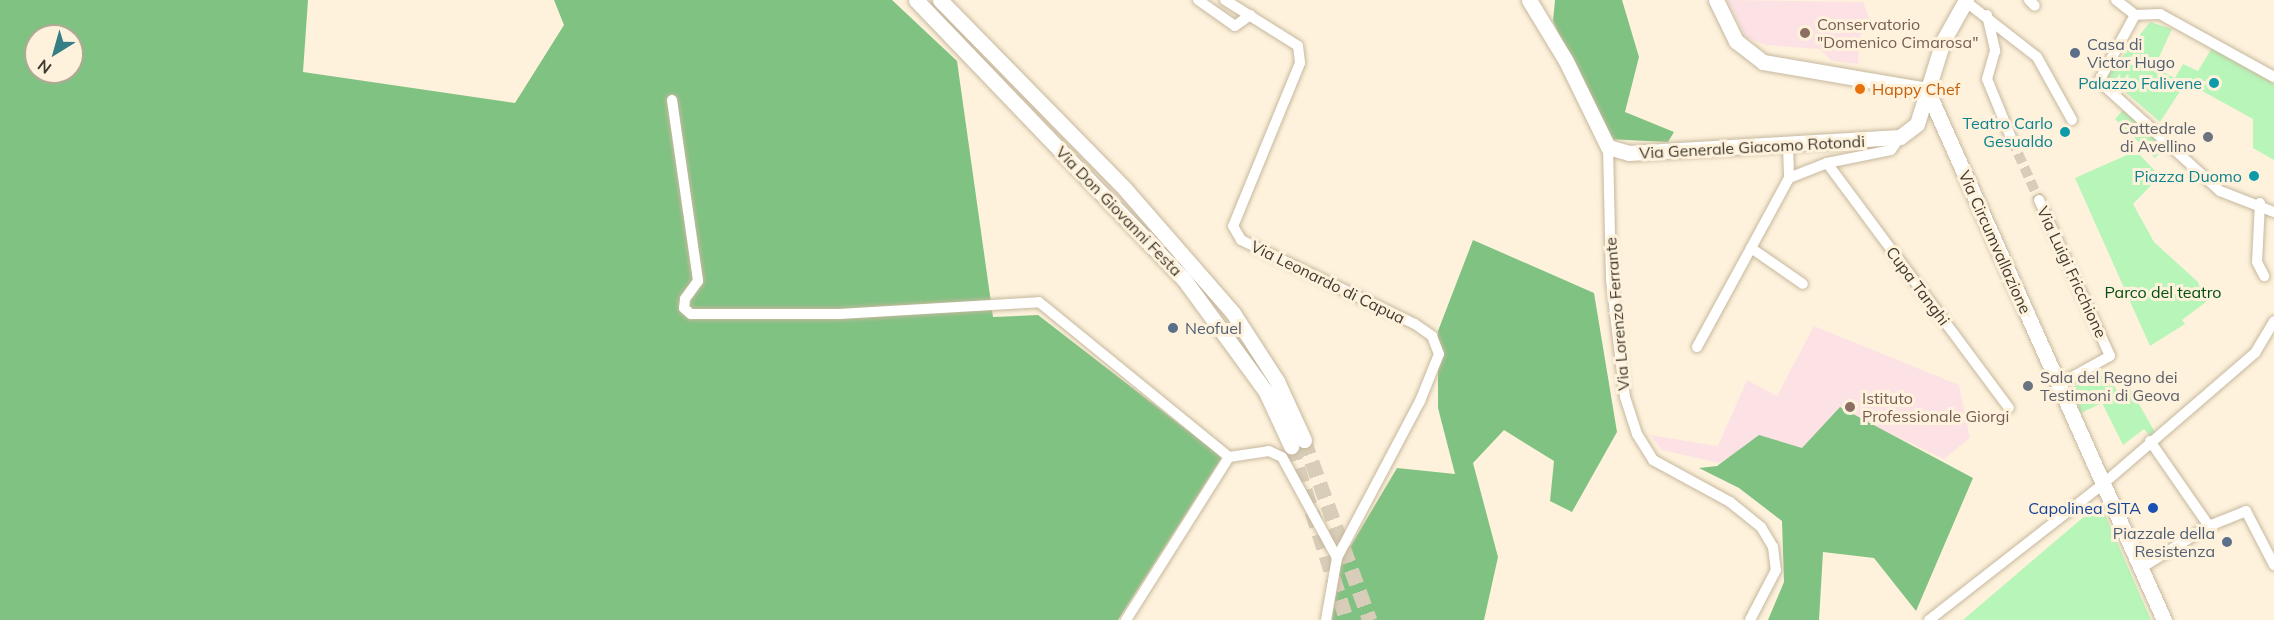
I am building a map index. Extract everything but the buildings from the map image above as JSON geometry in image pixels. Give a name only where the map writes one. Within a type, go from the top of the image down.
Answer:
[{"type":"street","name":"Via Don Giovanni Festa","points":[[916,0],[1177,270],[1266,392],[1297,443],[1277,381],[1233,313],[1125,189],[940,0]]},
{"type":"street","points":[[1198,0],[1235,26],[1250,15]]},
{"type":"street","name":"Via Leonardo di Capua","points":[[1226,0],[1298,46],[1300,63],[1233,226],[1241,240],[1415,324],[1432,336],[1439,354],[1420,401],[1337,558]]},
{"type":"street","points":[[1529,0],[1566,61],[1608,147]]},
{"type":"street","points":[[1716,0],[1736,40],[1763,62],[1928,90]]},
{"type":"street","points":[[1790,178],[1827,164],[1891,150],[1900,137],[1917,124],[1953,18],[1966,0],[2037,57],[2072,120]]},
{"type":"street","points":[[2116,0],[2135,15],[2160,14],[2274,77]]},
{"type":"street","points":[[1987,15],[1995,51],[1987,79],[2012,140]]},
{"type":"street","points":[[2135,15],[2098,81],[2220,191],[2237,201],[2260,203],[2274,212]]},
{"type":"street","name":"Via Circumvallazione","points":[[1928,90],[2164,620]]},
{"type":"street","points":[[672,100],[698,281],[685,299],[684,308],[691,314],[839,314],[1039,302],[1229,457],[1269,451],[1282,457],[1337,558],[1326,620]]},
{"type":"street","name":"Via Generale Giacomo Rotondi","points":[[1608,147],[1629,153],[1788,146],[1900,137]]},
{"type":"street","points":[[1697,347],[1790,178],[1788,146]]},
{"type":"street","name":"Via Lorenzo Ferrante","points":[[1608,147],[1611,280],[1625,397],[1637,434],[1653,460],[1730,502],[1761,527],[1773,547],[1773,580],[1750,620]]},
{"type":"street","name":"Cupa Tanghi","points":[[1827,164],[2008,408]]},
{"type":"street","name":"Via Luigi Fricchione","points":[[2039,200],[2110,356],[2058,385]]},
{"type":"street","points":[[2260,203],[2257,262],[2264,276]]},
{"type":"street","points":[[1751,248],[1803,284]]},
{"type":"street","points":[[1929,620],[2103,484],[2150,441],[2255,353],[2270,332],[2274,321]]},
{"type":"street","points":[[2270,332],[2274,344]]},
{"type":"street","points":[[2150,441],[2209,526]]},
{"type":"street","points":[[1126,620],[1229,457]]},
{"type":"street","points":[[2140,568],[2209,526],[2246,511],[2274,565]]},
{"type":"shaded area","name":"Conservatorio \"Domenico Cimarosa\"","points":[[1727,0],[1863,2],[1872,25],[1860,36],[1858,64],[1832,61],[1819,49],[1765,45],[1746,37]]},
{"type":"shaded area","name":"Istituto Professionale Giorgi","points":[[1814,326],[1959,385],[1970,438],[1944,459],[1857,418],[1789,479],[1662,450],[1650,435],[1718,446],[1747,380],[1777,396]]},
{"type":"green space","points":[[0,0],[308,0],[303,72],[515,103],[564,25],[554,0],[892,0],[957,61],[993,317],[1038,315],[1222,457],[1118,620],[0,620]]},
{"type":"green space","points":[[1555,0],[1622,0],[1639,57],[1625,112],[1674,132],[1668,142],[1606,139],[1553,21]]},
{"type":"green space","points":[[2150,22],[2172,29],[2154,68],[2175,78],[2183,64],[2198,71],[2213,46],[2274,84],[2274,160],[2253,148],[2253,119],[2186,82],[2160,122],[2107,76]]},
{"type":"green space","points":[[2126,107],[2166,146],[2155,158],[2115,119]]},
{"type":"green space","name":"Parco del teatro","points":[[2136,151],[2160,176],[2133,204],[2154,242],[2198,282],[2206,302],[2182,320],[2185,324],[2150,346],[2075,178]]},
{"type":"green space","points":[[1473,240],[1594,293],[1617,432],[1572,512],[1550,501],[1554,461],[1504,430],[1473,463],[1498,557],[1484,620],[1332,620],[1340,564],[1397,468],[1455,474],[1438,408],[1438,331]]},
{"type":"green space","points":[[2107,372],[2118,393],[2129,387],[2155,432],[2150,436],[2144,429],[2123,445],[2102,403],[2081,413],[2070,388]]},
{"type":"green space","points":[[1840,407],[1973,478],[1916,611],[1874,558],[1823,552],[1819,620],[1768,620],[1784,582],[1782,521],[1739,488],[1699,468],[1717,466],[1759,435],[1802,448]]},
{"type":"green space","points":[[2100,503],[2151,620],[1963,620]]},
{"type":"tunnel","points":[[2012,140],[2039,200]]},
{"type":"tunnel","points":[[1304,440],[1370,620]]},
{"type":"tunnel","points":[[1291,446],[1347,620]]},
{"type":"place","name":"Conservatorio \"Domenico Cimarosa\"","points":[[1805,33]]},
{"type":"place","name":"Casa di Victor Hugo","points":[[2075,53]]},
{"type":"place","name":"Palazzo Falivene","points":[[2214,83]]},
{"type":"place","name":"Happy Chef","points":[[1860,89]]},
{"type":"place","name":"Teatro Carlo Gesualdo","points":[[2065,132]]},
{"type":"place","name":"Cattedrale di Avellino","points":[[2208,137]]},
{"type":"place","name":"Piazza Duomo","points":[[2254,176]]},
{"type":"place","name":"Neofuel","points":[[1173,328]]},
{"type":"place","name":"Sala del Regno dei Testimoni di Geova","points":[[2028,386]]},
{"type":"place","name":"Istituto Professionale Giorgi","points":[[1850,407]]},
{"type":"place","name":"Capolinea SITA","points":[[2153,508]]},
{"type":"place","name":"Piazzale della Resistenza","points":[[2227,542]]}]
